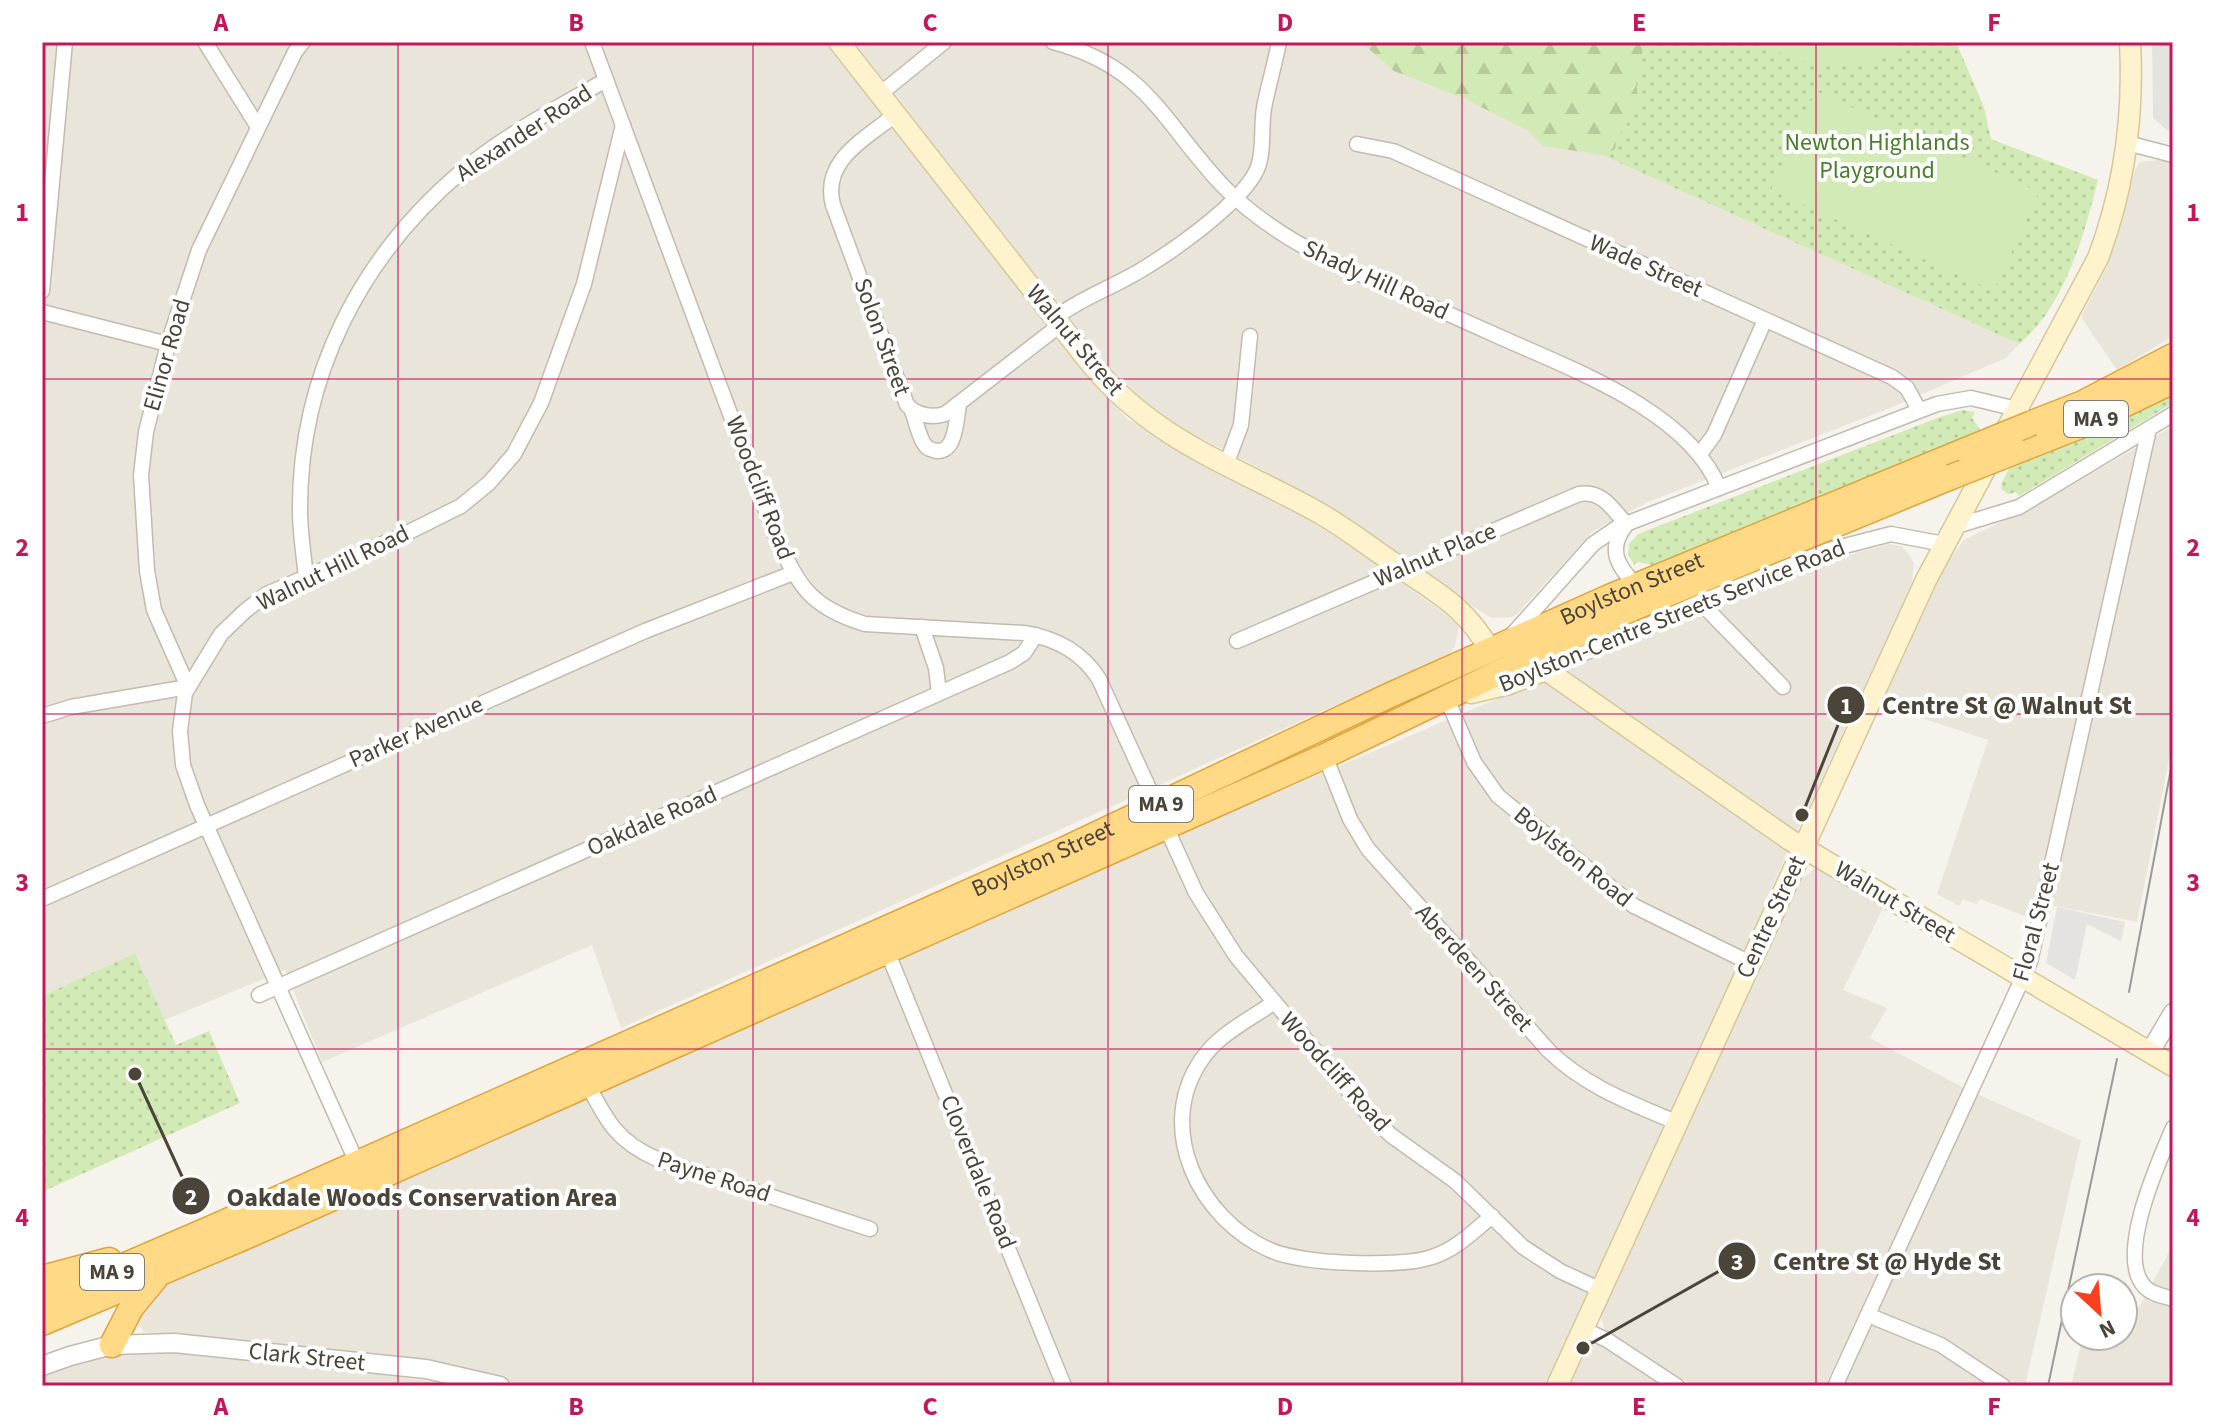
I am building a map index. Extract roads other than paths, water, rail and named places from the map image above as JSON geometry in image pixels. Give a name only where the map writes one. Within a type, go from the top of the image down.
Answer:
[{"type":"highway","name":"Boylston Street","points":[[42,1323],[159,1275],[887,951],[1498,646],[1636,585],[1966,450],[2025,416],[2083,403],[2173,356]]},
{"type":"highway","name":"Boylston Street","points":[[42,1301],[1162,816],[1325,756],[1653,599],[2078,427],[2173,381]]},
{"type":"highway","points":[[42,1278],[181,1242]]},
{"type":"highway","points":[[112,1345],[131,1308],[159,1275]]},
{"type":"main road","name":"Walnut Street","points":[[839,42],[1097,372],[1133,408],[1175,438],[1330,520],[1466,614],[1498,646]]},
{"type":"main road","name":"Centre Street","points":[[1557,1386],[1949,536],[2025,416],[2098,258],[2114,210],[2127,143],[2131,97],[2130,42]]},
{"type":"main road","name":"Walnut Street","points":[[1546,670],[1803,847],[2173,1066]]},
{"type":"main road","name":"Boylston-Centre Streets Service Road","points":[[1447,699],[1509,684],[1546,670]]},
{"type":"street","points":[[42,291],[65,42]]},
{"type":"street","points":[[205,42],[258,127]]},
{"type":"street","name":"Elinor Road","points":[[188,687],[154,610],[147,571],[141,475],[146,432],[168,344],[199,250],[295,52],[303,42]]},
{"type":"street","name":"Woodcliff Road","points":[[592,42],[774,532],[801,586],[820,605],[839,616],[865,624],[1036,635],[1068,648],[1094,671],[1204,908],[1273,1003],[1380,1125],[1455,1181],[1512,1238],[1534,1255],[1574,1279],[1601,1290]]},
{"type":"street","points":[[880,94],[944,42]]},
{"type":"street","name":"Shady Hill Road","points":[[1053,42],[1094,57],[1138,84],[1206,167],[1235,198],[1272,228],[1323,257],[1616,390],[1700,454],[1719,488]]},
{"type":"street","name":"Solon Street","points":[[896,114],[843,158],[836,167],[830,185],[833,205],[903,399],[912,411],[925,416],[938,416],[959,405],[1086,298],[1148,266],[1235,198],[1250,182],[1259,163],[1264,110],[1279,42]]},
{"type":"street","name":"Alexander Road","points":[[306,578],[300,512],[304,445],[317,386],[338,327],[365,281],[404,228],[464,169],[530,123],[606,80]]},
{"type":"street","name":"Walnut Hill Road","points":[[357,1163],[205,826],[183,765],[180,731],[185,693],[221,634],[267,594],[401,536],[461,506],[489,483],[514,454],[541,403],[574,313],[588,270],[623,125]]},
{"type":"street","points":[[2127,143],[2173,155]]},
{"type":"street","name":"Wade Street","points":[[1357,144],[1393,151],[1892,377],[1907,388],[1919,410]]},
{"type":"street","points":[[42,312],[168,344]]},
{"type":"street","points":[[1700,454],[1714,435],[1765,320]]},
{"type":"street","points":[[1226,465],[1241,425],[1250,336]]},
{"type":"street","points":[[1498,646],[1607,532],[1919,410],[1954,400],[1971,398],[2025,416]]},
{"type":"street","points":[[912,411],[924,444],[938,451],[944,450],[952,442],[959,405]]},
{"type":"street","name":"Boylston-Centre Streets Service Road","points":[[1546,670],[1700,602],[1820,554],[1879,536],[1949,536],[2019,507],[2173,414]]},
{"type":"street","name":"Floral Street","points":[[1835,1386],[2024,978],[2149,429]]},
{"type":"street","name":"Walnut Place","points":[[1237,641],[1579,494],[1593,493],[1603,498],[1626,524]]},
{"type":"street","points":[[1626,524],[1618,537],[1615,559],[1636,585]]},
{"type":"street","name":"Parker Avenue","points":[[42,899],[645,631],[793,573]]},
{"type":"street","points":[[1700,602],[1783,687]]},
{"type":"street","points":[[922,627],[936,668],[939,693]]},
{"type":"street","name":"Oakdale Road","points":[[259,995],[1018,658],[1030,647],[1036,635]]},
{"type":"street","points":[[42,716],[71,707],[188,687]]},
{"type":"street","name":"Boylston Road","points":[[1447,699],[1474,762],[1498,796],[1634,906],[1750,963]]},
{"type":"street","name":"Aberdeen Street","points":[[1325,756],[1350,819],[1368,849],[1549,1051],[1595,1087],[1678,1123]]},
{"type":"street","name":"Cloverdale Road","points":[[887,951],[1058,1385]]},
{"type":"street","points":[[1273,1003],[1215,1044],[1201,1060],[1184,1094],[1182,1133],[1188,1162],[1201,1188],[1222,1217],[1249,1239],[1283,1255],[1310,1260],[1395,1263],[1443,1253],[1492,1216]]},
{"type":"street","points":[[2150,1052],[2173,1013]]},
{"type":"street","name":"Payne Road","points":[[588,1085],[619,1137],[646,1155],[870,1229]]},
{"type":"street","points":[[2173,1128],[2140,1219],[2135,1260],[2136,1274],[2145,1288],[2173,1299]]},
{"type":"street","points":[[1868,1315],[1941,1345],[2003,1386]]},
{"type":"street","points":[[1583,1329],[1607,1340],[1677,1386]]},
{"type":"street","name":"Clark Street","points":[[112,1345],[153,1343],[209,1346],[435,1371],[500,1386]]},
{"type":"street","points":[[42,1366],[112,1345]]},
{"type":"tram line","points":[[2129,992],[2173,758]]},
{"type":"tram line","points":[[2048,1386],[2117,1059]]},
{"type":"place","name":"Centre St @ Walnut St","points":[[1802,815]]},
{"type":"place","name":"Oakdale Woods Conservation Area","points":[[135,1074]]},
{"type":"place","name":"Centre St @ Hyde St","points":[[1583,1348]]},
{"type":"park label","name":"Newton Highlands Playground","points":[[1877,156]]}]
